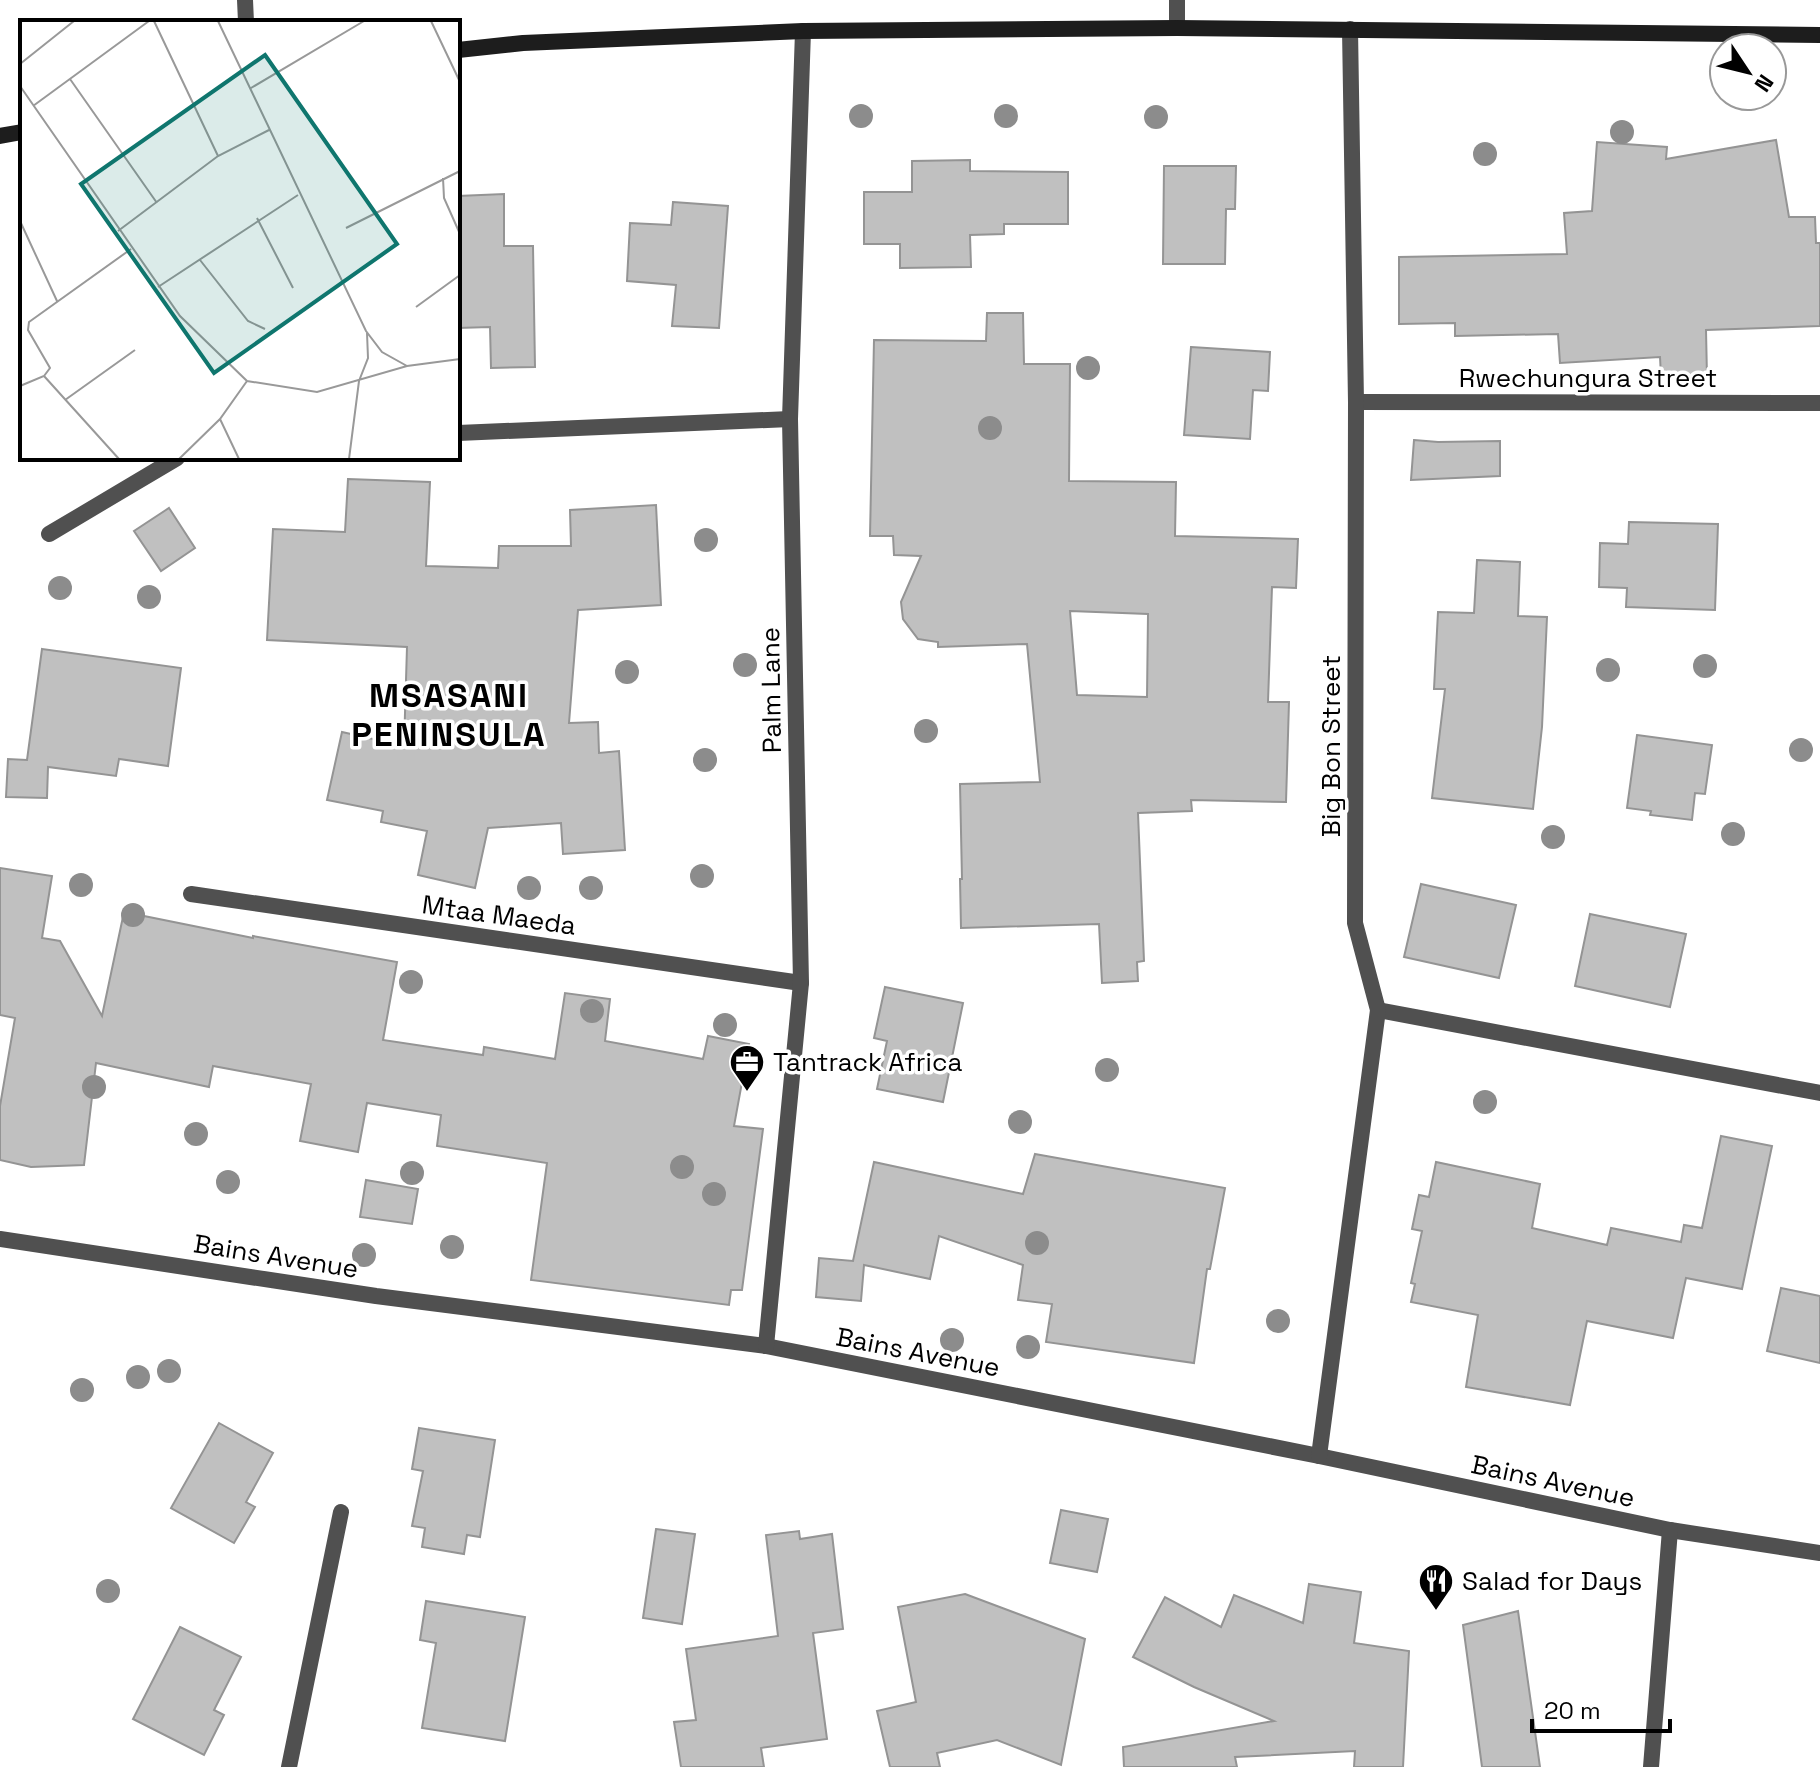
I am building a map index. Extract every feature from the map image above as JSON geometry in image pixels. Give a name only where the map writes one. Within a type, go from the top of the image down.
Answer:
[{"type":"street","points":[[245,0],[246,20]]},
{"type":"street","points":[[1177,0],[1177,28]]},
{"type":"street","points":[[460,50],[523,43],[803,31],[1177,28],[1820,35]]},
{"type":"street","name":"Big Bon Street","points":[[1319,1456],[1378,1010],[1355,923],[1356,402],[1350,29]]},
{"type":"street","name":"Palm Lane","points":[[766,1346],[801,983],[790,419],[803,31]]},
{"type":"street","points":[[0,136],[20,132]]},
{"type":"street","name":"Rwechungura Street","points":[[1356,402],[1820,403]]},
{"type":"street","points":[[460,433],[790,419]]},
{"type":"street","points":[[49,534],[174,460]]},
{"type":"street","name":"Mtaa Maeda","points":[[191,894],[801,983]]},
{"type":"street","points":[[1378,1010],[1820,1093]]},
{"type":"street","name":"Bains Avenue","points":[[0,1239],[376,1296],[766,1346],[1319,1456],[1670,1530],[1820,1553]]},
{"type":"street","points":[[289,1767],[341,1512]]},
{"type":"street","points":[[1651,1767],[1670,1530]]},
{"type":"building","points":[[1776,140],[1789,217],[1815,217],[1816,243],[1820,243],[1820,326],[1706,330],[1707,377],[1661,377],[1660,357],[1560,363],[1558,334],[1455,336],[1455,323],[1399,324],[1399,257],[1567,254],[1564,213],[1592,211],[1597,142],[1667,147],[1666,159]]},
{"type":"building","points":[[970,160],[970,171],[1068,172],[1068,224],[1004,224],[1004,234],[970,235],[971,267],[900,268],[900,244],[864,244],[864,192],[912,192],[912,161]]},
{"type":"building","points":[[1164,166],[1236,166],[1235,209],[1226,209],[1225,264],[1163,264]]},
{"type":"building","points":[[504,194],[504,246],[533,246],[535,367],[491,368],[490,327],[460,328],[460,196]]},
{"type":"building","points":[[673,202],[728,206],[719,328],[672,326],[676,285],[627,281],[630,223],[671,225]]},
{"type":"building","points":[[987,313],[1023,313],[1024,364],[1070,364],[1069,481],[1176,482],[1175,536],[1298,539],[1296,588],[1272,587],[1268,702],[1289,702],[1286,802],[1191,800],[1192,811],[1138,813],[1144,961],[1137,962],[1138,981],[1102,983],[1099,924],[961,928],[960,784],[1040,782],[1027,644],[938,647],[938,642],[918,639],[903,619],[901,602],[921,556],[894,555],[893,536],[870,536],[874,340],[986,341]],"holes":[[[1070,611],[1148,614],[1147,697],[1077,695]]]},
{"type":"building","points":[[1191,347],[1270,352],[1268,391],[1253,390],[1250,439],[1184,435]]},
{"type":"building","points":[[1414,440],[1500,441],[1500,476],[1411,480]]},
{"type":"building","points":[[348,479],[430,482],[426,566],[498,568],[499,546],[571,546],[570,510],[656,505],[661,605],[578,610],[569,723],[598,722],[599,753],[619,751],[625,850],[563,854],[561,823],[488,828],[475,888],[418,875],[427,831],[381,822],[383,811],[327,800],[342,732],[404,746],[407,647],[267,640],[273,529],[345,532]]},
{"type":"building","points":[[169,508],[195,548],[161,571],[134,531]]},
{"type":"building","points":[[1629,522],[1718,524],[1715,610],[1626,607],[1627,588],[1599,587],[1600,543],[1628,544]]},
{"type":"building","points":[[1477,560],[1520,562],[1518,616],[1547,617],[1542,727],[1533,809],[1432,798],[1445,689],[1434,689],[1438,612],[1474,613]]},
{"type":"building","points":[[42,649],[181,668],[168,766],[119,759],[116,776],[48,767],[47,798],[6,797],[8,759],[27,760]]},
{"type":"building","points":[[1637,735],[1712,745],[1705,794],[1695,793],[1692,820],[1650,815],[1651,811],[1627,808]]},
{"type":"building","points":[[0,868],[52,876],[42,938],[60,941],[102,1016],[124,912],[397,962],[383,1040],[483,1055],[484,1047],[555,1059],[565,993],[610,999],[605,1041],[703,1059],[708,1036],[749,1044],[734,1126],[763,1129],[742,1290],[731,1290],[729,1305],[531,1280],[547,1163],[437,1146],[441,1115],[367,1103],[358,1152],[300,1141],[311,1084],[213,1066],[209,1087],[96,1063],[84,1165],[31,1167],[0,1160],[0,1106],[15,1018],[0,1015]]},
{"type":"building","points":[[1421,884],[1516,905],[1499,978],[1404,957]]},
{"type":"building","points":[[1590,914],[1686,934],[1670,1007],[1575,986]]},
{"type":"building","points":[[885,987],[963,1003],[943,1102],[877,1089],[887,1041],[874,1038]]},
{"type":"building","points":[[1721,1136],[1772,1146],[1742,1289],[1686,1278],[1673,1338],[1587,1321],[1570,1405],[1466,1387],[1478,1315],[1411,1302],[1415,1284],[1411,1283],[1422,1231],[1412,1229],[1419,1195],[1429,1197],[1436,1162],[1540,1184],[1532,1228],[1607,1245],[1611,1228],[1681,1242],[1684,1225],[1702,1228]]},
{"type":"building","points":[[1035,1154],[1225,1188],[1210,1269],[1207,1269],[1194,1363],[1046,1342],[1052,1304],[1018,1300],[1023,1265],[939,1236],[930,1279],[864,1265],[861,1301],[816,1297],[819,1258],[853,1261],[874,1162],[1023,1194]]},
{"type":"building","points":[[366,1180],[418,1189],[412,1224],[360,1217]]},
{"type":"building","points":[[1781,1288],[1820,1296],[1820,1363],[1767,1351]]},
{"type":"building","points":[[219,1423],[273,1453],[246,1502],[255,1507],[234,1543],[171,1508]]},
{"type":"building","points":[[419,1428],[495,1440],[480,1537],[467,1535],[464,1554],[422,1547],[425,1528],[412,1526],[423,1471],[412,1469]]},
{"type":"building","points":[[1061,1510],[1108,1519],[1097,1572],[1050,1563]]},
{"type":"building","points":[[656,1529],[695,1534],[682,1624],[643,1618]]},
{"type":"building","points":[[799,1531],[800,1539],[832,1534],[843,1629],[813,1633],[827,1739],[761,1748],[764,1767],[681,1767],[674,1722],[696,1720],[686,1649],[778,1636],[766,1535]]},
{"type":"building","points":[[1309,1584],[1361,1592],[1354,1643],[1409,1651],[1403,1767],[1354,1767],[1355,1751],[1235,1757],[1237,1767],[1124,1767],[1123,1747],[1274,1721],[1133,1657],[1165,1597],[1221,1627],[1234,1595],[1303,1623]]},
{"type":"building","points":[[965,1594],[1085,1639],[1061,1765],[997,1740],[937,1753],[940,1767],[890,1767],[877,1711],[916,1702],[898,1607]]},
{"type":"building","points":[[426,1601],[525,1617],[505,1741],[422,1728],[436,1643],[420,1640]]},
{"type":"building","points":[[1518,1611],[1540,1767],[1482,1767],[1463,1625]]},
{"type":"building","points":[[180,1627],[241,1657],[214,1710],[224,1715],[204,1755],[133,1719]]},
{"type":"place","name":"Tantrack Africa","points":[[747,1093]]},
{"type":"place","name":"Salad for Days","points":[[1436,1612]]},
{"type":"district","name":"MSASANI PENINSULA","points":[[449,714]]}]
